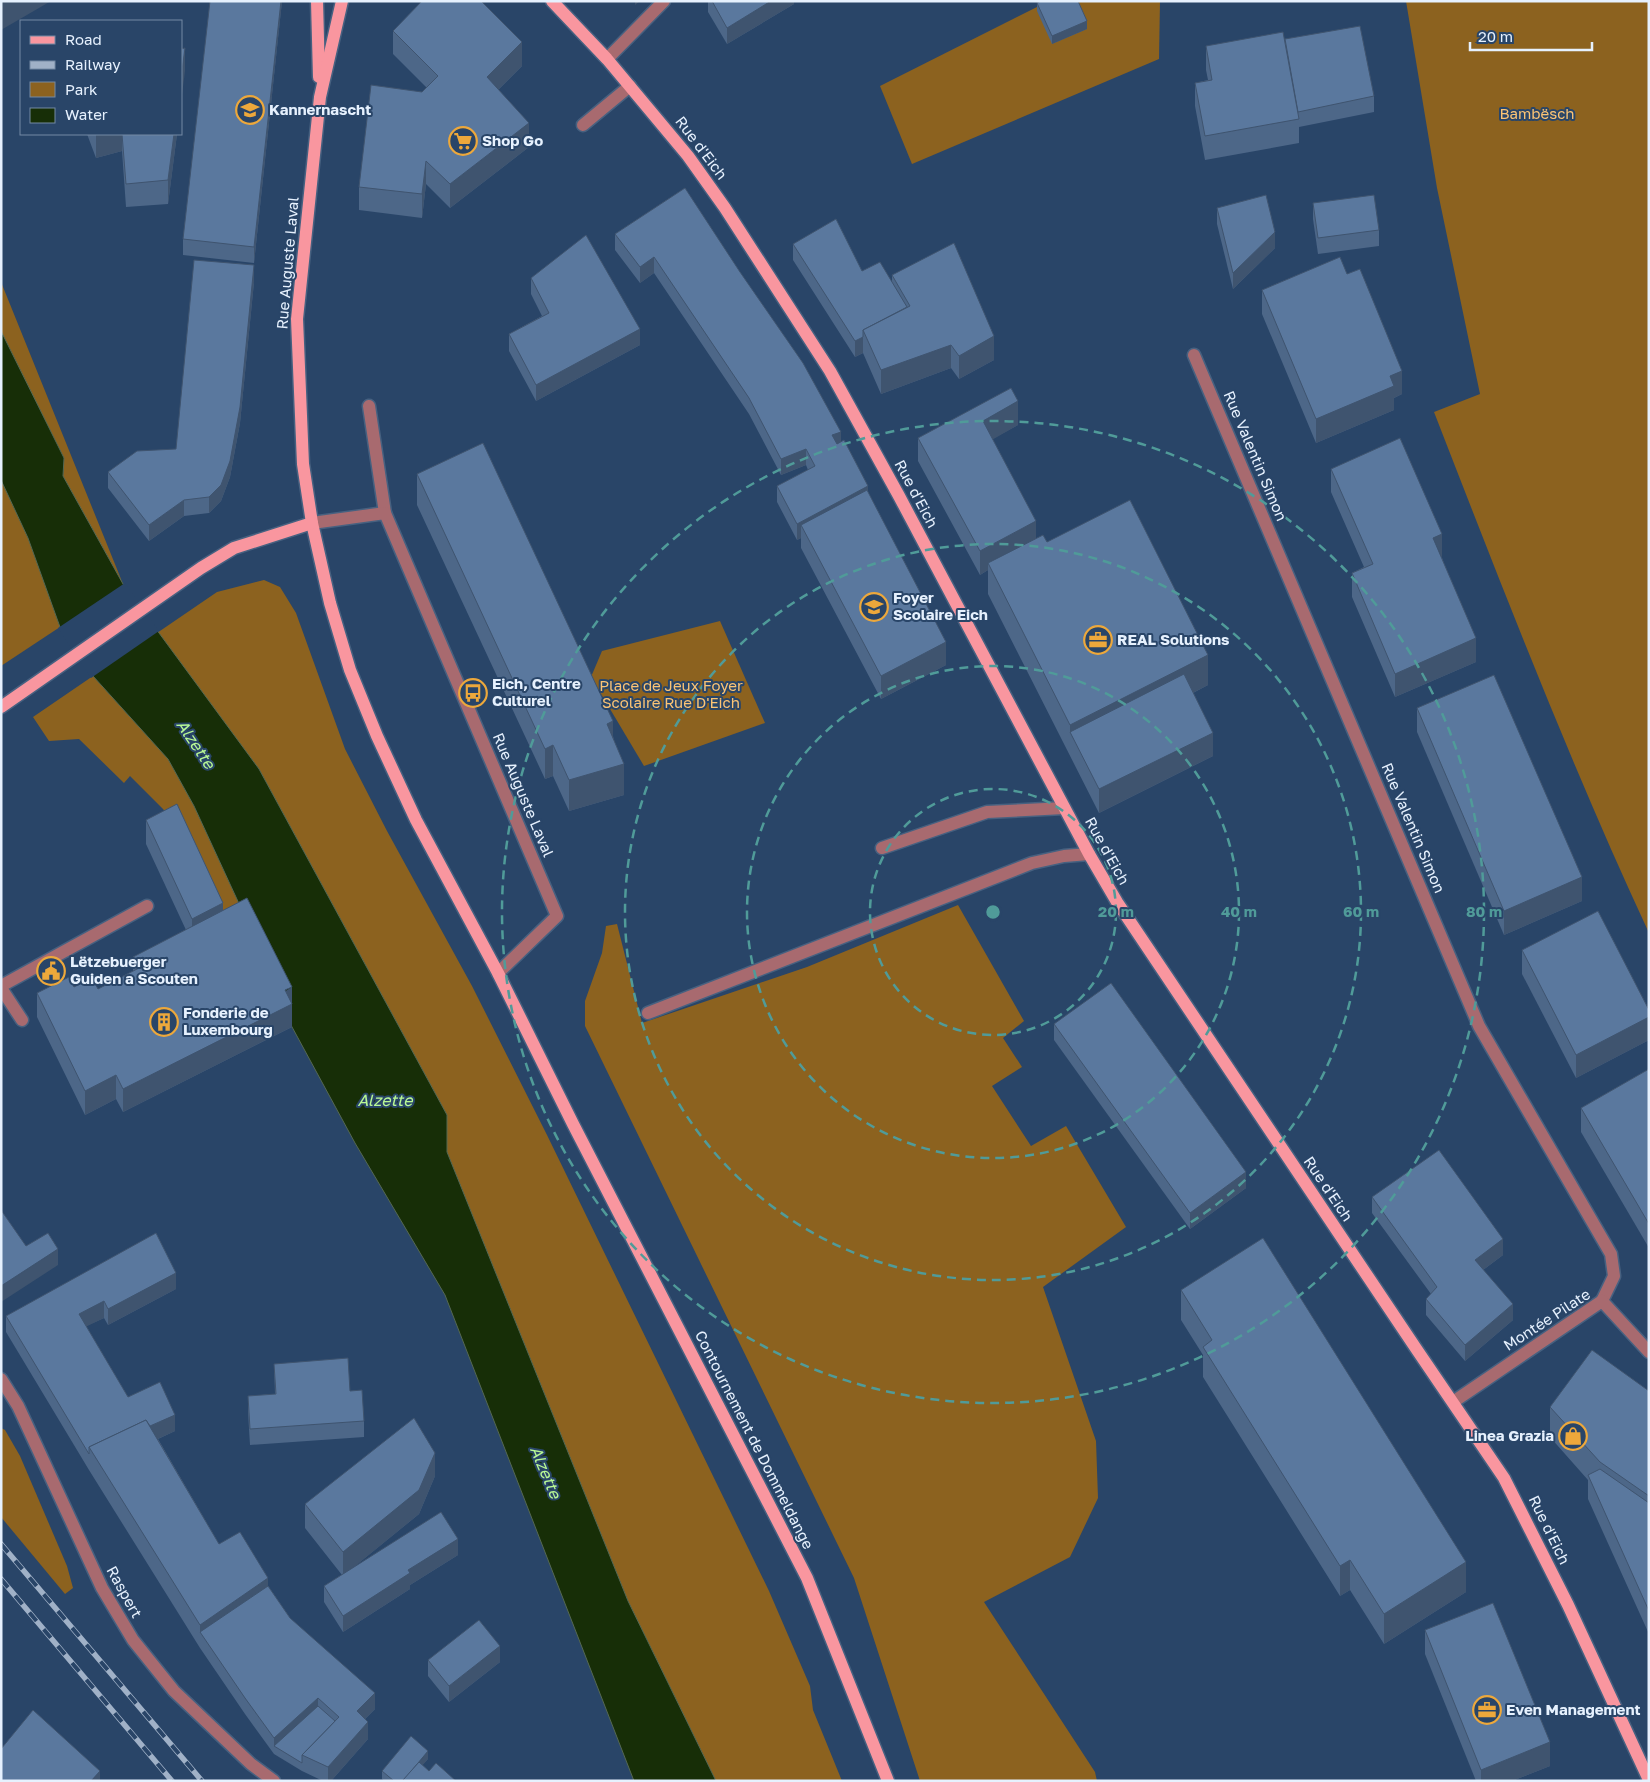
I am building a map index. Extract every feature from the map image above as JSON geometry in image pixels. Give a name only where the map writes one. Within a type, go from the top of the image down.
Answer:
[{"type":"main road","name":"Rue Auguste Laval","points":[[318,1],[320,97]]},
{"type":"main road","name":"Rue Auguste Laval","points":[[342,1],[320,97],[297,319],[303,464],[312,522],[330,603],[345,653],[377,736],[416,820],[498,973],[573,1124]]},
{"type":"main road","name":"Rue d'Eich","points":[[552,1],[607,59],[688,156],[720,200],[830,370],[1064,808],[1117,902],[1504,1478],[1568,1605],[1649,1780]]},
{"type":"main road","points":[[1,707],[201,568],[234,548],[312,522]]},
{"type":"main road","name":"Contournement de Dommeldange","points":[[573,1124],[807,1578],[888,1781]]},
{"type":"street","points":[[607,59],[664,1]]},
{"type":"street","points":[[583,125],[630,86]]},
{"type":"street","name":"Rue Valentin Simon","points":[[1194,355],[1479,1026],[1611,1254],[1614,1276],[1602,1301]]},
{"type":"street","points":[[312,522],[385,513],[369,406]]},
{"type":"street","name":"Rue Auguste Laval","points":[[385,513],[557,916],[498,973]]},
{"type":"street","points":[[882,848],[987,812],[1064,808]]},
{"type":"street","points":[[648,1013],[1032,863],[1064,856],[1089,854]]},
{"type":"street","points":[[22,1020],[1,987],[147,906]]},
{"type":"street","name":"Montée Pilate","points":[[1453,1402],[1602,1301],[1649,1352]]},
{"type":"street","name":"Raspert","points":[[1,1379],[18,1406],[102,1588],[132,1640],[174,1691],[251,1764],[274,1781]]},
{"type":"green space","points":[[1049,1],[1160,1],[1159,59],[912,164],[880,86]]},
{"type":"green space","name":"Bambësch","points":[[1406,1],[1649,1],[1649,933],[1564,740],[1434,412],[1480,394],[1437,188]]},
{"type":"green space","points":[[1,282],[123,584],[63,476],[64,458],[1,331]]},
{"type":"green space","points":[[1,480],[28,538],[60,627],[1,666]]},
{"type":"green space","points":[[264,580],[280,587],[296,613],[345,749],[387,831],[472,986],[547,1135],[769,1591],[810,1686],[813,1710],[842,1781],[716,1781],[628,1601],[447,1152],[447,1115],[259,769],[157,633],[217,592]]},
{"type":"green space","name":"Place de Jeux Foyer Scolaire Rue D'Eich","points":[[720,621],[765,723],[644,766],[591,677],[602,651]]},
{"type":"green space","points":[[93,676],[168,759],[194,806],[247,921],[226,932],[177,827],[163,809],[130,776],[124,783],[79,739],[49,741],[33,717]]},
{"type":"green space","points":[[958,905],[1024,1021],[1003,1038],[1022,1067],[992,1086],[1031,1146],[1066,1126],[1126,1227],[1043,1287],[1096,1441],[1098,1498],[1070,1557],[984,1602],[1095,1772],[1097,1781],[920,1781],[854,1578],[585,1026],[585,1001],[602,953],[606,926],[617,924],[642,1023],[807,967]]},
{"type":"green space","points":[[1,1428],[5,1430],[20,1456],[67,1566],[73,1588],[65,1594],[1,1517]]},
{"type":"water","name":"Alzette","points":[[1,331],[64,458],[63,476],[123,584],[259,769],[447,1115],[447,1152],[628,1601],[716,1781],[634,1781],[445,1295],[355,1143],[285,1014],[247,921],[194,806],[168,759],[93,676],[60,627],[28,538],[1,480]]},
{"type":"pier","points":[[125,583],[159,631],[91,678],[58,628]]},
{"type":"building","points":[[210,1],[281,1],[254,247],[183,239]]},
{"type":"building","points":[[422,1],[481,1],[522,42],[487,77],[529,123],[450,184],[426,161],[422,194],[359,187],[371,85],[422,92],[438,76],[393,31]]},
{"type":"building","points":[[712,1],[771,1],[727,28]]},
{"type":"building","points":[[1040,1],[1078,1],[1087,21],[1052,36],[1037,3]]},
{"type":"building","points":[[1360,26],[1374,96],[1298,112],[1285,39]]},
{"type":"building","points":[[1283,32],[1299,119],[1205,136],[1195,83],[1212,80],[1206,46]]},
{"type":"building","points":[[185,48],[182,70],[182,49]]},
{"type":"building","points":[[122,135],[174,135],[168,180],[126,184]]},
{"type":"building","points":[[685,188],[803,363],[841,432],[832,435],[837,444],[844,440],[868,486],[797,524],[777,486],[815,466],[806,449],[781,459],[749,398],[654,257],[640,267],[615,234]]},
{"type":"building","points":[[1266,195],[1275,232],[1233,273],[1217,208]]},
{"type":"building","points":[[1374,195],[1379,230],[1318,238],[1313,203]]},
{"type":"building","points":[[836,219],[862,271],[880,262],[907,307],[863,330],[863,337],[855,341],[793,244]]},
{"type":"building","points":[[586,235],[640,329],[536,385],[509,334],[549,313],[531,278]]},
{"type":"building","points":[[954,243],[994,336],[959,356],[951,345],[881,370],[863,330],[910,306],[892,275]]},
{"type":"building","points":[[1340,257],[1347,274],[1360,269],[1402,371],[1390,376],[1394,386],[1316,419],[1262,290]]},
{"type":"building","points":[[194,260],[254,265],[240,407],[230,461],[221,485],[209,497],[184,500],[149,525],[108,472],[137,451],[176,449]]},
{"type":"building","points":[[1011,388],[1018,401],[983,421],[1036,521],[980,551],[918,438]]},
{"type":"building","points":[[1400,438],[1442,534],[1433,538],[1476,638],[1395,674],[1352,573],[1373,564],[1331,469]]},
{"type":"building","points":[[483,443],[613,721],[607,724],[624,764],[569,780],[553,745],[545,749],[417,474]]},
{"type":"building","name":"Foyer Scolaire Eich","points":[[867,490],[946,642],[881,676],[801,525]]},
{"type":"building","name":"REAL Solutions","points":[[1130,500],[1208,655],[1070,725],[988,563],[1043,535],[1047,542]]},
{"type":"building","points":[[1184,674],[1213,733],[1099,789],[1070,732]]},
{"type":"building","points":[[1494,675],[1582,877],[1504,911],[1417,708]]},
{"type":"building","points":[[177,804],[223,903],[192,919],[146,820]]},
{"type":"building","name":"Fonderie de Luxembourg","points":[[247,898],[292,987],[285,990],[292,1004],[123,1089],[116,1075],[85,1091],[37,993],[69,977],[74,987],[92,978],[98,989],[139,968],[133,957]]},
{"type":"building","points":[[1598,911],[1649,1010],[1649,1017],[1576,1055],[1522,950]]},
{"type":"building","points":[[1111,983],[1246,1172],[1190,1213],[1054,1024]]},
{"type":"building","points":[[1649,1069],[1649,1224],[1581,1108]]},
{"type":"building","points":[[1439,1150],[1503,1239],[1475,1260],[1513,1304],[1465,1345],[1426,1299],[1437,1287],[1372,1197]]},
{"type":"building","points":[[1,1210],[26,1246],[48,1233],[58,1249],[1,1286]]},
{"type":"building","points":[[156,1233],[176,1273],[108,1309],[104,1301],[79,1314],[128,1397],[160,1382],[175,1415],[150,1426],[146,1420],[89,1447],[89,1454],[6,1316]]},
{"type":"building","points":[[1263,1238],[1466,1562],[1384,1614],[1350,1560],[1340,1566],[1203,1347],[1212,1340],[1181,1290]]},
{"type":"building","points":[[1592,1350],[1649,1391],[1649,1496],[1600,1462],[1550,1407]]},
{"type":"building","points":[[348,1358],[350,1391],[362,1390],[364,1421],[250,1429],[248,1396],[276,1394],[274,1364]]},
{"type":"building","points":[[414,1418],[435,1453],[419,1490],[343,1552],[305,1504]]},
{"type":"building","points":[[146,1420],[219,1544],[240,1532],[268,1578],[200,1625],[89,1447]]},
{"type":"building","points":[[1600,1469],[1649,1503],[1649,1611],[1588,1475]]},
{"type":"building","points":[[441,1512],[458,1539],[408,1570],[410,1573],[343,1616],[324,1586]]},
{"type":"building","points":[[268,1586],[290,1618],[375,1693],[357,1711],[368,1722],[328,1767],[302,1755],[339,1717],[318,1698],[274,1738],[200,1632]]},
{"type":"building","name":"Even Management","points":[[1493,1603],[1550,1742],[1481,1770],[1425,1630]]},
{"type":"building","points":[[479,1620],[500,1646],[449,1686],[428,1660]]},
{"type":"building","points":[[318,1706],[335,1721],[302,1755],[302,1763],[274,1746]]},
{"type":"building","points":[[33,1710],[100,1771],[91,1781],[1,1781],[1,1749]]},
{"type":"building","points":[[411,1736],[428,1751],[403,1781],[394,1781],[382,1771]]},
{"type":"building","points":[[419,1762],[429,1771],[436,1763],[456,1781],[404,1781]]},
{"type":"railway","points":[[1,1544],[202,1781]]},
{"type":"railway","points":[[1,1579],[172,1781]]},
{"type":"place","name":"Kannernascht","points":[[250,110]]},
{"type":"place","name":"Shop Go","points":[[463,141]]},
{"type":"place","name":"Foyer Scolaire Eich","points":[[874,607]]},
{"type":"place","name":"REAL Solutions","points":[[1098,640]]},
{"type":"place","name":"Eich, Centre Culturel","points":[[473,693]]},
{"type":"place","name":"Lëtzebuerger Guiden a Scouten","points":[[51,971]]},
{"type":"place","name":"Fonderie de Luxembourg","points":[[164,1022]]},
{"type":"place","name":"Linea Grazia","points":[[1573,1436]]},
{"type":"place","name":"Even Management","points":[[1487,1710]]}]
